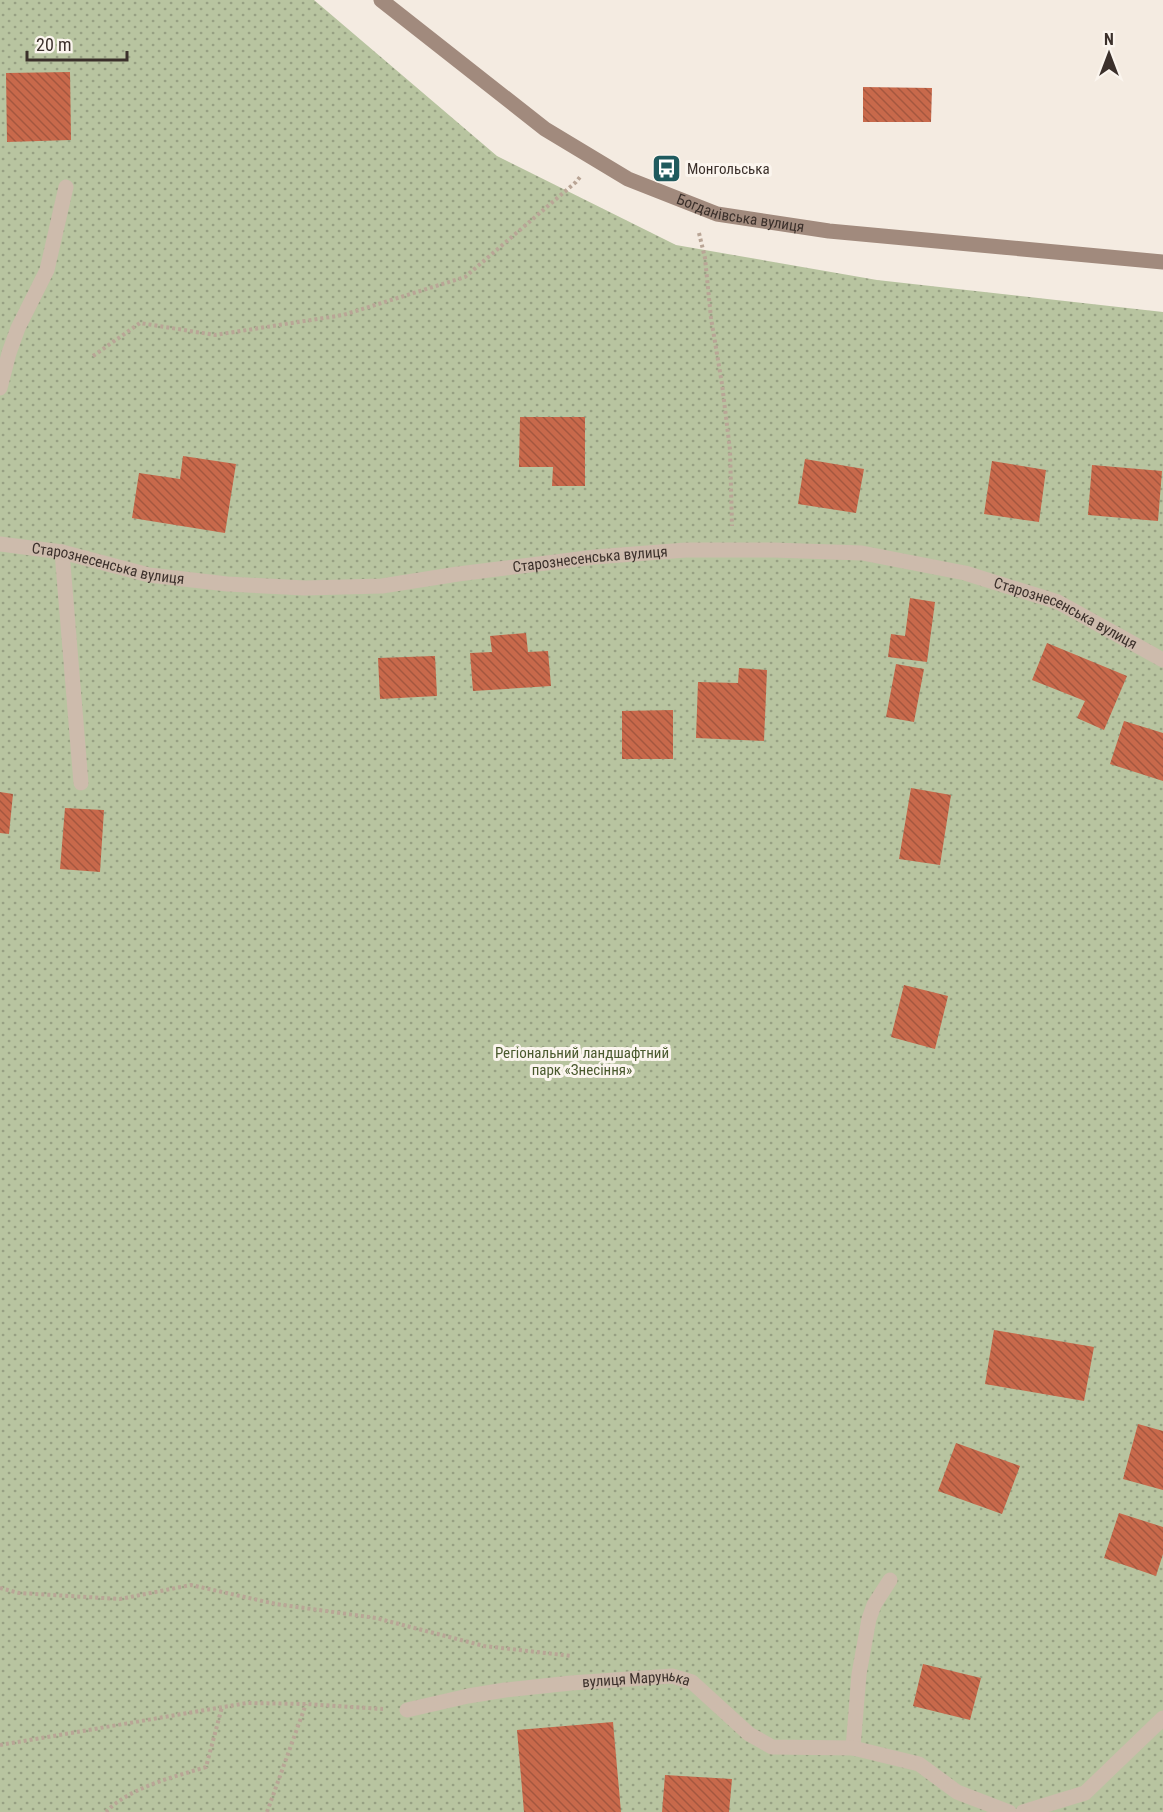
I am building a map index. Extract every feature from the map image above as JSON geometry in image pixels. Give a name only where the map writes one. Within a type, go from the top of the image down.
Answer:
[{"type":"main road","name":"Богданівська вулиця","points":[[381,0],[546,129],[628,178],[717,214],[829,231],[1163,262]]},
{"type":"street","points":[[0,388],[18,328],[47,270],[66,187]]},
{"type":"street","name":"Старознесенська вулиця","points":[[0,544],[63,552],[149,575],[227,584],[305,588],[382,586],[595,556],[686,550],[862,553],[965,573],[1058,602],[1163,660]]},
{"type":"street","points":[[63,552],[81,783]]},
{"type":"street","points":[[853,1748],[859,1674],[869,1618],[874,1605],[890,1580]]},
{"type":"street","name":"вулиця Марунька","points":[[407,1710],[505,1690],[672,1676],[692,1682],[749,1734],[771,1747],[853,1748],[919,1764],[957,1792],[1009,1812]]},
{"type":"street","points":[[1023,1812],[1085,1793],[1163,1718]]},
{"type":"path","points":[[93,356],[140,323],[215,335],[343,315],[465,277],[576,182],[592,157]]},
{"type":"path","points":[[699,206],[699,231],[705,258],[730,450],[733,550]]},
{"type":"path","points":[[0,1588],[19,1593],[120,1599],[191,1585],[276,1604],[376,1618],[484,1646],[582,1657]]},
{"type":"path","points":[[0,1744],[248,1703],[407,1710]]},
{"type":"path","points":[[267,1812],[306,1704]]},
{"type":"path","points":[[106,1812],[114,1803],[152,1784],[206,1767],[222,1707]]},
{"type":"green space","name":"Регіональний ландшафтний парк «Знесіння»","points":[[0,0],[314,0],[497,156],[676,245],[877,280],[1163,312],[1163,1812],[0,1812]]},
{"type":"building","points":[[70,72],[71,140],[7,142],[6,73]]},
{"type":"building","points":[[863,87],[932,88],[931,122],[863,122]]},
{"type":"building","points":[[520,417],[585,417],[585,486],[552,486],[553,467],[519,467]]},
{"type":"building","points":[[183,456],[236,464],[225,533],[132,518],[139,473],[180,479]]},
{"type":"building","points":[[805,459],[864,469],[856,513],[798,504]]},
{"type":"building","points":[[992,461],[1046,470],[1039,522],[984,514]]},
{"type":"building","points":[[1092,465],[1162,471],[1158,521],[1088,515]]},
{"type":"building","points":[[910,598],[935,602],[927,662],[888,657],[891,634],[905,636]]},
{"type":"building","points":[[526,633],[528,652],[548,651],[551,686],[473,691],[470,653],[492,652],[490,636]]},
{"type":"building","points":[[1047,643],[1127,676],[1104,730],[1077,718],[1085,701],[1032,680]]},
{"type":"building","points":[[435,656],[437,696],[380,699],[378,658]]},
{"type":"building","points":[[896,664],[924,669],[914,722],[886,717]]},
{"type":"building","points":[[739,668],[767,670],[764,741],[696,738],[698,682],[738,683]]},
{"type":"building","points":[[673,710],[673,759],[622,759],[622,711]]},
{"type":"building","points":[[1124,721],[1163,733],[1163,781],[1110,764]]},
{"type":"building","points":[[911,788],[951,795],[940,865],[899,859]]},
{"type":"building","points":[[0,792],[13,794],[9,834],[0,833]]},
{"type":"building","points":[[65,808],[104,810],[100,872],[60,869]]},
{"type":"building","points":[[904,985],[948,996],[935,1049],[891,1037]]},
{"type":"building","points":[[994,1330],[1094,1347],[1084,1401],[985,1384]]},
{"type":"building","points":[[1138,1424],[1163,1431],[1163,1490],[1123,1479]]},
{"type":"building","points":[[956,1443],[1020,1466],[1002,1514],[938,1491]]},
{"type":"building","points":[[1119,1513],[1163,1527],[1163,1554],[1156,1576],[1104,1558]]},
{"type":"building","points":[[923,1664],[981,1678],[970,1720],[913,1706]]},
{"type":"building","points":[[613,1722],[621,1812],[524,1812],[517,1730]]},
{"type":"building","points":[[665,1775],[732,1779],[729,1812],[662,1812]]},
{"type":"place","name":"Монгольська","points":[[666,169]]}]
